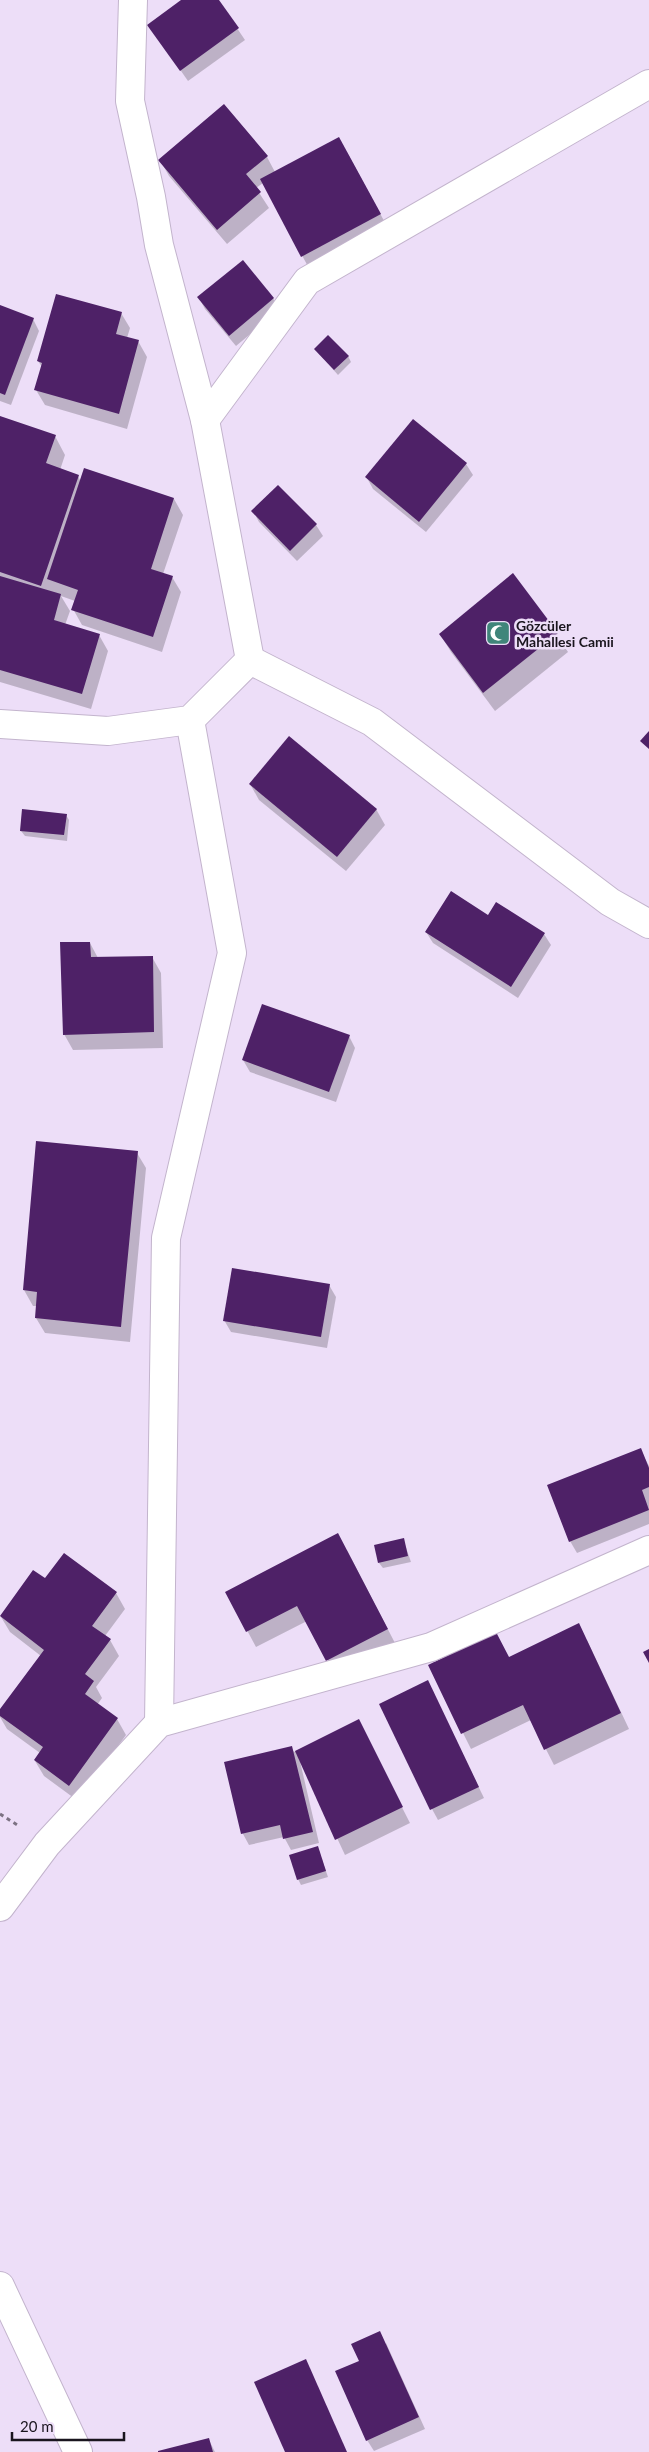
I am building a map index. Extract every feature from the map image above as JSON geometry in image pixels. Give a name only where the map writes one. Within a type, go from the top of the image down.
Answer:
[{"type":"street","points":[[133,0],[130,101],[151,197],[159,245],[205,420],[250,660]]},
{"type":"street","points":[[205,420],[307,281],[649,84]]},
{"type":"street","points":[[0,724],[108,731],[190,720],[250,660]]},
{"type":"street","points":[[250,660],[372,722],[610,902],[649,924]]},
{"type":"street","points":[[159,1724],[166,1238],[232,953],[190,720]]},
{"type":"street","points":[[0,1907],[47,1844],[159,1724],[431,1647],[649,1550]]},
{"type":"street","points":[[0,2286],[78,2452]]},
{"type":"building","points":[[181,0],[219,0],[239,28],[180,71],[147,25]]},
{"type":"building","points":[[224,104],[268,156],[246,174],[261,192],[217,230],[158,160]]},
{"type":"building","points":[[339,137],[381,214],[301,257],[260,179]]},
{"type":"building","points":[[243,260],[274,298],[229,336],[197,297]]},
{"type":"building","points":[[56,294],[122,312],[116,334],[139,340],[119,414],[34,390],[42,363],[37,361]]},
{"type":"building","points":[[0,305],[34,318],[5,395],[0,393]]},
{"type":"building","points":[[328,335],[349,356],[334,370],[314,349]]},
{"type":"building","points":[[0,416],[56,435],[46,463],[79,475],[41,586],[0,572]]},
{"type":"building","points":[[413,419],[467,463],[419,522],[365,477]]},
{"type":"building","points":[[84,468],[174,498],[151,569],[173,576],[153,637],[71,610],[78,590],[47,579]]},
{"type":"building","points":[[278,485],[317,524],[290,551],[251,511]]},
{"type":"building","name":"Gözcüler Mahallesi Camii","points":[[513,573],[558,633],[483,693],[439,634]]},
{"type":"building","points":[[0,576],[61,594],[54,620],[100,634],[82,694],[0,670]]},
{"type":"building","points":[[649,731],[649,749],[640,741]]},
{"type":"building","points":[[289,736],[377,809],[337,857],[249,784]]},
{"type":"building","points":[[22,809],[67,814],[64,835],[20,831]]},
{"type":"building","points":[[451,891],[488,915],[496,902],[545,933],[511,987],[425,932]]},
{"type":"building","points":[[60,942],[90,942],[91,957],[153,956],[154,1032],[63,1035]]},
{"type":"building","points":[[262,1004],[350,1035],[329,1092],[242,1060]]},
{"type":"building","points":[[36,1141],[138,1151],[121,1327],[35,1318],[37,1292],[23,1290]]},
{"type":"building","points":[[232,1268],[330,1284],[321,1337],[223,1321]]},
{"type":"building","points":[[641,1448],[649,1468],[649,1487],[642,1490],[649,1510],[569,1542],[547,1485]]},
{"type":"building","points":[[338,1533],[388,1629],[326,1661],[297,1606],[246,1632],[225,1592]]},
{"type":"building","points":[[404,1538],[408,1556],[378,1563],[374,1545]]},
{"type":"building","points":[[64,1553],[117,1592],[92,1626],[111,1639],[85,1674],[94,1681],[85,1694],[118,1718],[69,1786],[34,1760],[43,1747],[0,1716],[0,1709],[44,1650],[0,1616],[33,1570],[45,1578]]},
{"type":"building","points":[[579,1623],[621,1713],[544,1750],[523,1705],[461,1734],[428,1665],[496,1632],[509,1657]]},
{"type":"building","points":[[649,1649],[649,1663],[643,1652]]},
{"type":"building","points":[[428,1680],[479,1787],[430,1810],[379,1704]]},
{"type":"building","points":[[359,1719],[403,1807],[335,1840],[295,1751]]},
{"type":"building","points":[[292,1746],[313,1832],[283,1839],[280,1825],[241,1834],[224,1762]]},
{"type":"building","points":[[318,1846],[326,1871],[297,1880],[289,1855]]},
{"type":"building","points":[[380,2331],[419,2417],[366,2441],[335,2371],[359,2361],[351,2344]]},
{"type":"building","points":[[306,2359],[347,2452],[285,2452],[254,2382]]},
{"type":"building","points":[[209,2438],[213,2452],[158,2452],[158,2451]]},
{"type":"place","name":"Gözcüler Mahallesi Camii","points":[[498,633]]}]
